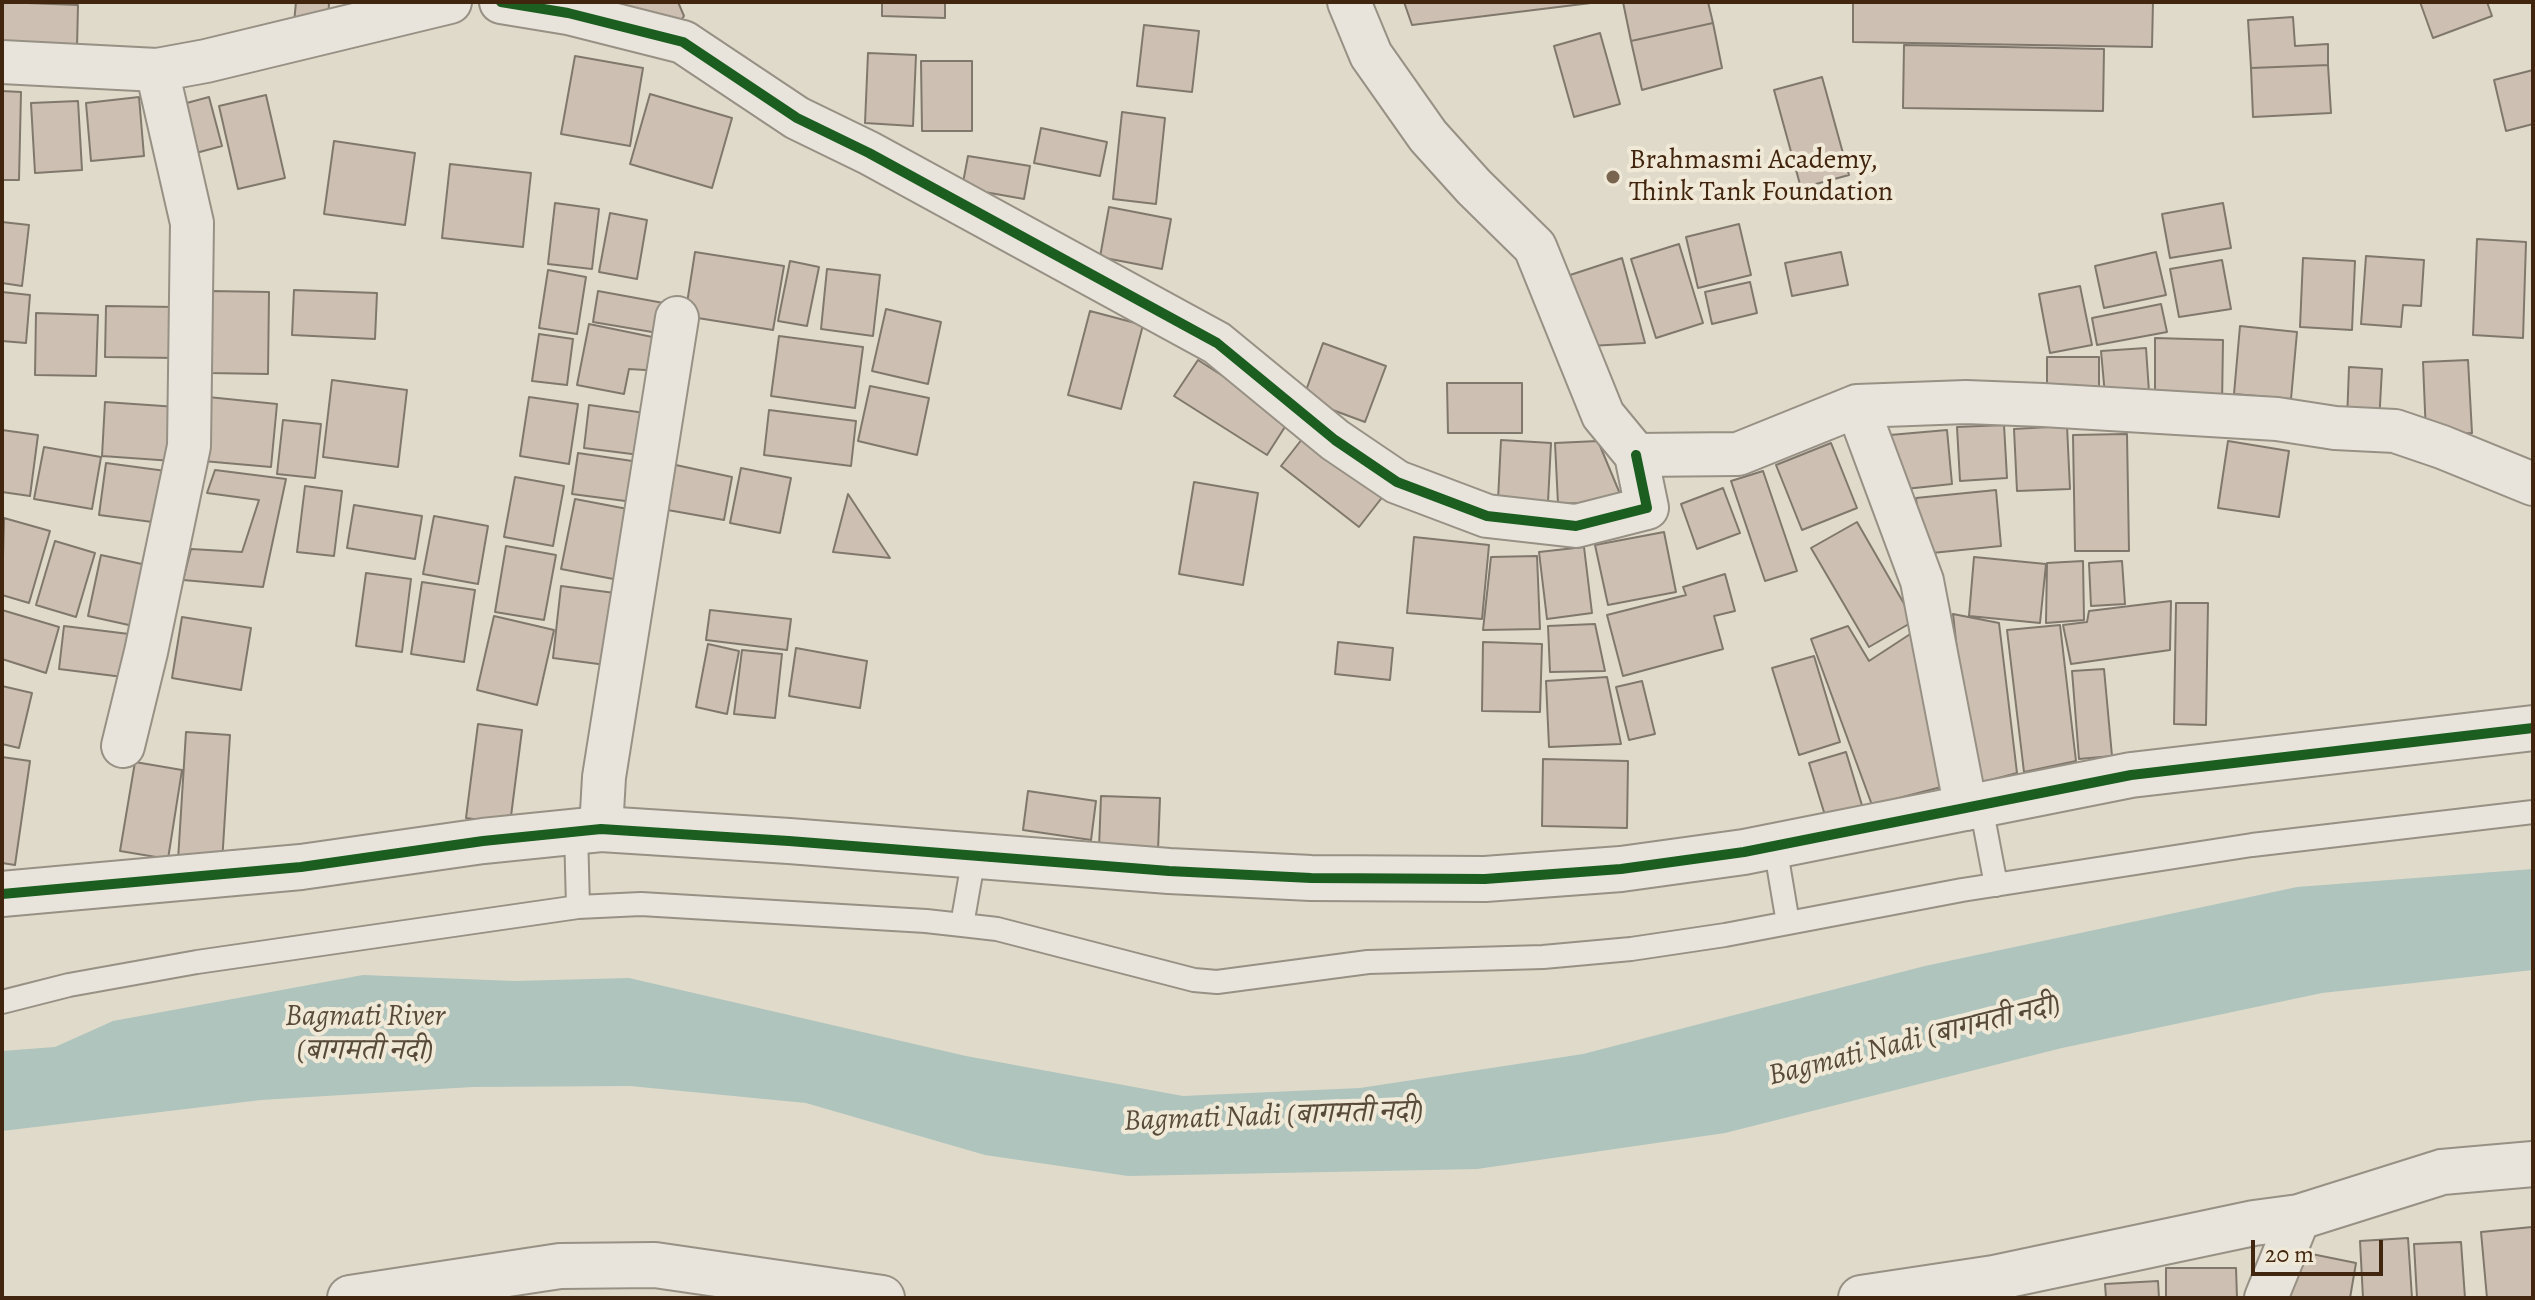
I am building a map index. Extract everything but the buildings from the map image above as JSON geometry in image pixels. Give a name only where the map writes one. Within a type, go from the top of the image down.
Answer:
[{"type":"street","points":[[2,62],[157,70],[206,61],[386,9],[450,2]]},
{"type":"street","points":[[501,2],[568,13],[683,42],[797,118],[869,153],[1217,343],[1335,440],[1397,482],[1487,516],[1576,526],[1647,508],[1636,455],[1603,415],[1535,247],[1428,136],[1371,55],[1349,2]]},
{"type":"street","points":[[123,746],[189,446],[192,223],[157,70]]},
{"type":"street","points":[[588,830],[604,777],[677,318]]},
{"type":"street","points":[[1636,455],[1738,454],[1857,406],[1966,402],[2277,419],[2335,428],[2395,431],[2533,484]]},
{"type":"street","points":[[1857,406],[1922,581],[1973,808]]},
{"type":"street","points":[[2,894],[301,867],[483,841],[588,830],[1169,871],[1311,878],[1485,879],[1621,869],[1775,846],[2131,775],[2533,728]]},
{"type":"street","points":[[1861,1298],[1994,1278],[2254,1223],[2299,1217],[2442,1172],[2533,1164]]},
{"type":"street","points":[[2266,1298],[2299,1217]]},
{"type":"street","points":[[350,1298],[560,1266],[655,1265],[750,1288],[882,1298]]},
{"type":"lane","points":[[1973,808],[1996,885]]},
{"type":"lane","points":[[2,1002],[69,985],[197,962],[578,907],[641,904],[926,921],[997,929],[1194,980],[1217,982],[1368,962],[1543,957],[1631,949],[1996,885],[2252,845],[2533,812]]},
{"type":"lane","points":[[578,907],[588,830]]},
{"type":"lane","points":[[1775,846],[1788,923]]},
{"type":"lane","points":[[962,925],[974,856]]},
{"type":"water","name":"Bagmati River (बागमती नदी)","points":[[2533,869],[2533,970],[2322,993],[2062,1048],[1725,1133],[1477,1169],[1128,1176],[985,1155],[806,1103],[630,1086],[472,1087],[261,1100],[2,1131],[2,1051],[55,1047],[113,1021],[363,975],[514,981],[629,978],[966,1056],[1183,1096],[1360,1088],[1583,1054],[1925,966],[2297,887]]},
{"type":"cycle path","points":[[501,2],[568,13],[683,42],[797,118],[869,153],[1217,343],[1335,440],[1397,482],[1487,516],[1576,526],[1647,508],[1636,455]]},
{"type":"cycle path","points":[[2,894],[301,867],[483,841],[601,829],[1169,871],[1311,878],[1485,879],[1621,869],[1744,852],[2131,775],[2533,728]]},
{"type":"place","name":"Brahmasmi Academy, Think Tank Foundation","points":[[1613,177]]},
{"type":"water label","name":"Bagmati Nadi (बागमती नदी)","points":[[1915,1041]]},
{"type":"water label","name":"Bagmati Nadi (बागमती नदी)","points":[[1274,1117]]}]
